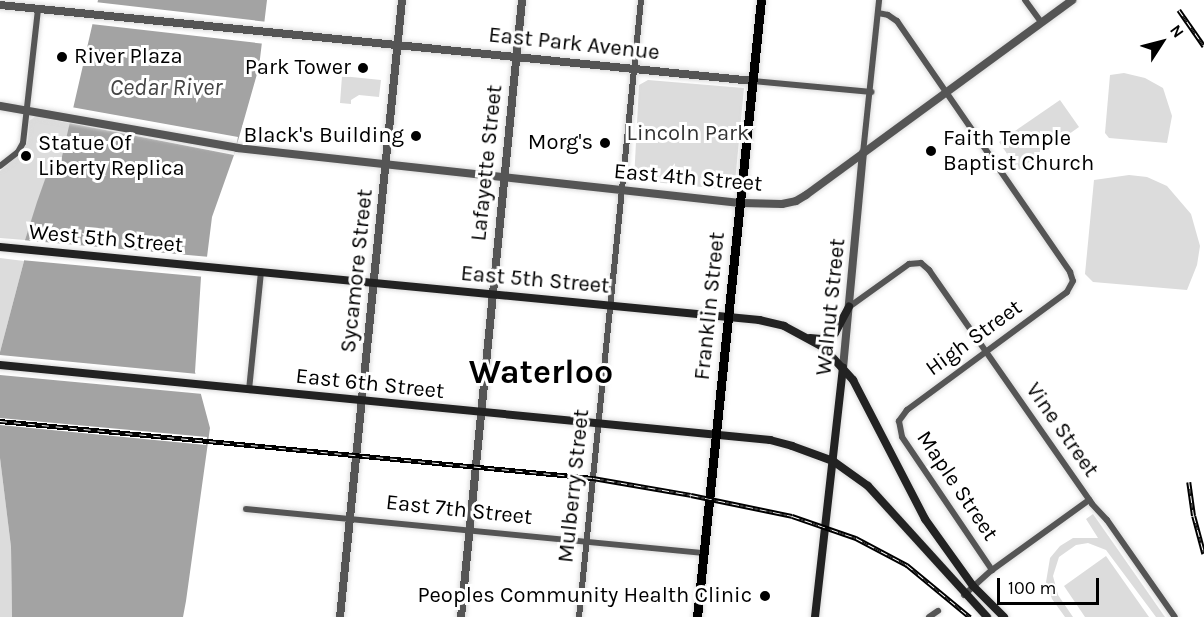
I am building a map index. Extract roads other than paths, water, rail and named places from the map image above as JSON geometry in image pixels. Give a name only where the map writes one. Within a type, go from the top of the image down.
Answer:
[{"type":"main road","name":"Franklin Street","points":[[697,617],[760,0]]},
{"type":"main road","name":"West 5th Street","points":[[3,247],[209,267]]},
{"type":"main road","name":"East 5th Street","points":[[209,267],[728,316],[771,322],[808,338],[823,347],[843,368],[867,404],[925,519],[973,585],[1004,617]]},
{"type":"main road","points":[[808,338],[821,339],[835,333],[849,307]]},
{"type":"main road","name":"East 6th Street","points":[[0,365],[716,435],[770,441],[804,449],[833,461],[878,496],[964,595],[987,617]]},
{"type":"main road","name":"Walnut Street","points":[[815,617],[843,368]]},
{"type":"street","name":"Sycamore Street","points":[[340,617],[402,0]]},
{"type":"street","name":"Lafayette Street","points":[[460,617],[522,0]]},
{"type":"street","name":"Mulberry Street","points":[[579,617],[641,0]]},
{"type":"street","name":"Walnut Street","points":[[843,368],[879,0]]},
{"type":"street","points":[[1025,0],[1041,22]]},
{"type":"street","name":"East 4th Street","points":[[0,106],[237,148],[622,190],[782,204],[796,201],[1072,0]]},
{"type":"street","name":"East Park Avenue","points":[[0,5],[871,92]]},
{"type":"street","points":[[0,166],[21,148],[38,9]]},
{"type":"street","points":[[878,14],[888,15],[897,21],[947,92]]},
{"type":"street","name":"High Street","points":[[899,422],[907,410],[986,353],[1072,285],[1070,272],[947,92]]},
{"type":"street","name":"Vine Street","points":[[849,307],[909,264],[921,263],[929,270],[1089,500],[1107,520],[1176,617]]},
{"type":"street","points":[[249,390],[261,272]]},
{"type":"street","name":"Maple Street","points":[[899,422],[902,437],[992,570]]},
{"type":"street","points":[[964,595],[992,570],[1089,500]]},
{"type":"street","name":"East 7th Street","points":[[246,509],[350,517],[704,553]]},
{"type":"street","points":[[929,617],[938,611]]},
{"type":"water","name":"Cedar River","points":[[98,0],[267,0],[259,67],[234,155],[212,217],[207,257],[201,277],[195,372],[210,428],[186,601],[183,617],[12,617],[11,547],[0,458],[0,352],[24,261],[25,240],[37,202],[48,171],[58,174]]},
{"type":"railway","points":[[1179,10],[1204,46]]},
{"type":"railway","points":[[0,421],[593,478],[691,495],[792,516],[856,538],[907,565],[970,617]]},
{"type":"railway","points":[[1189,482],[1194,516],[1204,554]]},
{"type":"place","name":"River Plaza","points":[[62,57]]},
{"type":"place","name":"Park Tower","points":[[363,68]]},
{"type":"place","name":"Black's Building","points":[[416,136]]},
{"type":"place","name":"Morg's","points":[[605,143]]},
{"type":"place","name":"Faith Temple Baptist Church","points":[[931,151]]},
{"type":"place","name":"Statue Of Liberty Replica","points":[[26,156]]},
{"type":"place","name":"Peoples Community Health Clinic","points":[[765,596]]},
{"type":"district","name":"Waterloo","points":[[541,373]]},
{"type":"park label","name":"Lincoln Park","points":[[688,134]]}]
